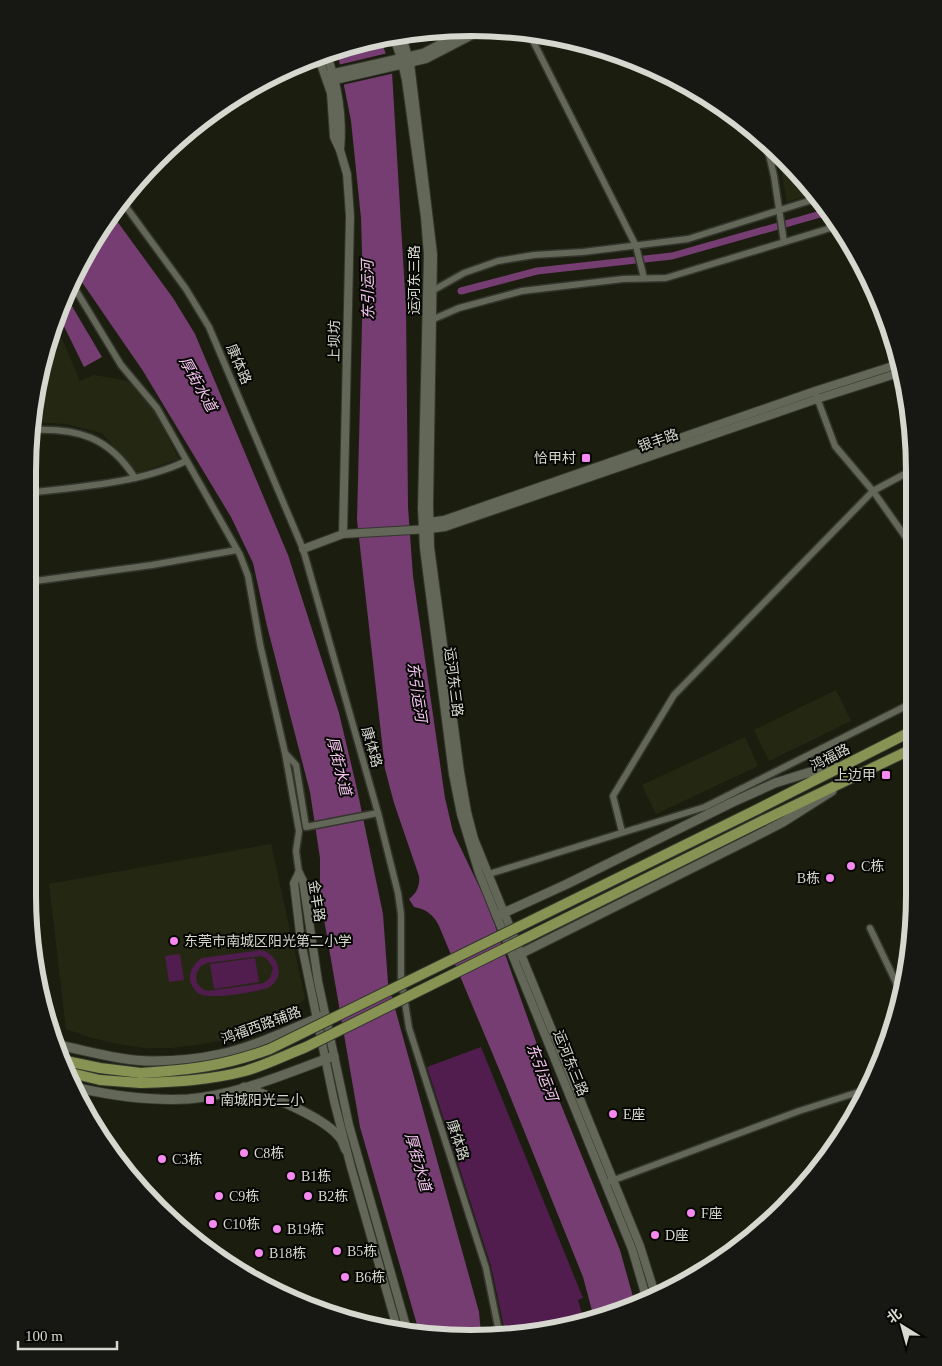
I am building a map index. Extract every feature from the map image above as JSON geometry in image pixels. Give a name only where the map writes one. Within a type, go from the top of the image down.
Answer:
[{"type":"main road","name":"鸿福路","points":[[69,1062],[141,1073],[215,1066],[241,1060],[270,1049],[906,734]]},
{"type":"main road","name":"鸿福路","points":[[75,1074],[100,1080],[141,1084],[186,1082],[245,1070],[282,1057],[906,752]]},
{"type":"main road","points":[[501,915],[775,783],[807,773],[845,765]]},
{"type":"main road","points":[[517,955],[774,826],[810,806],[853,777]]},
{"type":"main road","name":"鸿福西路辅路","points":[[63,1046],[122,1058],[151,1061],[182,1060],[221,1054],[321,1017]]},
{"type":"main road","points":[[82,1089],[104,1094],[150,1099],[189,1099],[226,1093],[329,1058]]},
{"type":"main road","points":[[244,1087],[294,1108],[321,1123],[334,1132],[346,1150]]},
{"type":"street","points":[[406,60],[426,60],[471,36]]},
{"type":"street","points":[[333,77],[406,60],[455,37]]},
{"type":"street","points":[[533,41],[636,246],[643,275]]},
{"type":"street","name":"运河东三路","points":[[403,42],[430,216],[434,254],[429,321]]},
{"type":"street","name":"运河东三路","points":[[397,43],[406,60],[428,255],[427,527],[424,548],[459,806],[468,842],[501,915],[610,1182],[640,1246],[654,1289]]},
{"type":"street","name":"上坝坊","points":[[328,60],[337,91],[341,136],[340,150],[347,174],[350,216],[343,534]]},
{"type":"street","name":"上坝坊","points":[[322,62],[333,77]]},
{"type":"street","points":[[769,155],[784,238]]},
{"type":"street","points":[[432,291],[464,273],[498,261],[534,255],[583,252],[688,239],[811,200]]},
{"type":"street","name":"康体路","points":[[126,206],[186,289],[209,327],[303,549],[378,813],[400,903],[400,977],[409,1028],[486,1268],[498,1329]]},
{"type":"street","points":[[429,321],[459,308],[522,291],[643,275],[666,278],[784,238],[831,228]]},
{"type":"street","points":[[76,290],[121,365],[157,408],[237,550],[248,576],[260,644],[285,753],[299,831],[296,851],[299,873]]},
{"type":"street","name":"银丰路","points":[[303,549],[343,534],[354,532],[427,527],[453,516],[816,395],[893,366]]},
{"type":"street","name":"银丰路","points":[[816,395],[894,374]]},
{"type":"street","points":[[816,395],[835,446],[873,491],[906,538]]},
{"type":"street","points":[[38,430],[52,429],[86,435],[110,448],[127,465],[135,478]]},
{"type":"street","points":[[36,492],[135,478],[168,469],[186,460]]},
{"type":"street","points":[[622,832],[613,796],[674,694],[873,491],[906,473]]},
{"type":"street","name":"运河东三路","points":[[427,527],[467,812],[474,839],[489,874],[501,915]]},
{"type":"street","points":[[36,581],[237,550]]},
{"type":"street","points":[[489,874],[705,807],[906,706]]},
{"type":"street","points":[[285,753],[296,765],[306,827],[378,813]]},
{"type":"street","name":"金丰路","points":[[299,873],[303,881],[321,1017],[346,1150],[396,1323]]},
{"type":"street","points":[[870,928],[896,984]]},
{"type":"street","name":"金丰路","points":[[329,1058],[406,1324]]},
{"type":"street","points":[[610,1182],[799,1111],[858,1092]]},
{"type":"street","name":"运河东三路","points":[[610,1182],[645,1293]]},
{"type":"shaded area","points":[[781,167],[807,195],[787,202]]},
{"type":"shaded area","points":[[59,332],[80,381],[94,375],[128,381],[153,409],[179,459],[138,473],[102,433],[66,424],[39,422],[51,358]]},
{"type":"shaded area","points":[[836,690],[851,721],[769,761],[754,730]]},
{"type":"shaded area","points":[[745,737],[758,766],[656,814],[642,785]]},
{"type":"shaded area","name":"东莞市南城区阳光第二小学","points":[[271,844],[305,998],[296,1007],[273,1021],[249,1032],[223,1040],[171,1048],[144,1048],[118,1044],[66,1029],[49,884]]},
{"type":"shaded area","points":[[261,950],[267,952],[275,960],[279,970],[278,976],[271,986],[258,991],[226,995],[202,995],[193,988],[190,974],[197,962],[202,958]],"holes":[[[261,956],[267,959],[273,968],[270,978],[264,983],[208,991],[198,984],[197,972],[201,966],[208,963]]]},
{"type":"shaded area","points":[[180,954],[184,980],[169,982],[165,956]]},
{"type":"shaded area","points":[[255,958],[259,982],[214,989],[210,964]]},
{"type":"shaded area","points":[[481,1047],[583,1298],[578,1300],[582,1315],[528,1326],[504,1328],[491,1266],[427,1067]]},
{"type":"water","name":"东引运河","points":[[383,46],[392,72],[406,309],[408,507],[413,576],[445,798],[453,832],[487,903],[540,1053],[620,1250],[633,1298],[593,1312],[583,1277],[439,926],[432,916],[422,909],[414,907],[409,899],[417,889],[419,876],[394,803],[385,769],[357,520],[363,284],[361,218],[351,121],[338,57]]},
{"type":"water","name":"厚街水道","points":[[116,220],[173,298],[195,334],[288,555],[339,713],[383,914],[388,983],[479,1312],[481,1330],[418,1326],[360,1127],[320,896],[320,858],[310,792],[267,626],[253,563],[231,517],[143,371],[81,280],[94,254]]},
{"type":"water","points":[[70,303],[102,357],[84,367],[62,323]]},
{"type":"pier","points":[[388,53],[395,73],[342,85],[338,65]]},
{"type":"waterway","points":[[461,291],[537,271],[672,256],[821,214]]},
{"type":"place","name":"恰甲村","points":[[586,458]]},
{"type":"place","name":"上边甲","points":[[886,775]]},
{"type":"place","name":"C栋","points":[[851,866]]},
{"type":"place","name":"B栋","points":[[830,878]]},
{"type":"place","name":"东莞市南城区阳光第二小学","points":[[174,941]]},
{"type":"place","name":"南城阳光二小","points":[[210,1100]]},
{"type":"place","name":"E座","points":[[613,1114]]},
{"type":"place","name":"C8栋","points":[[244,1153]]},
{"type":"place","name":"C3栋","points":[[162,1159]]},
{"type":"place","name":"B1栋","points":[[291,1176]]},
{"type":"place","name":"C9栋","points":[[219,1196]]},
{"type":"place","name":"B2栋","points":[[308,1196]]},
{"type":"place","name":"F座","points":[[691,1213]]},
{"type":"place","name":"C10栋","points":[[213,1224]]},
{"type":"place","name":"B19栋","points":[[277,1229]]},
{"type":"place","name":"D座","points":[[655,1235]]},
{"type":"place","name":"B5栋","points":[[337,1251]]},
{"type":"place","name":"B18栋","points":[[259,1253]]},
{"type":"place","name":"B6栋","points":[[345,1277]]}]
